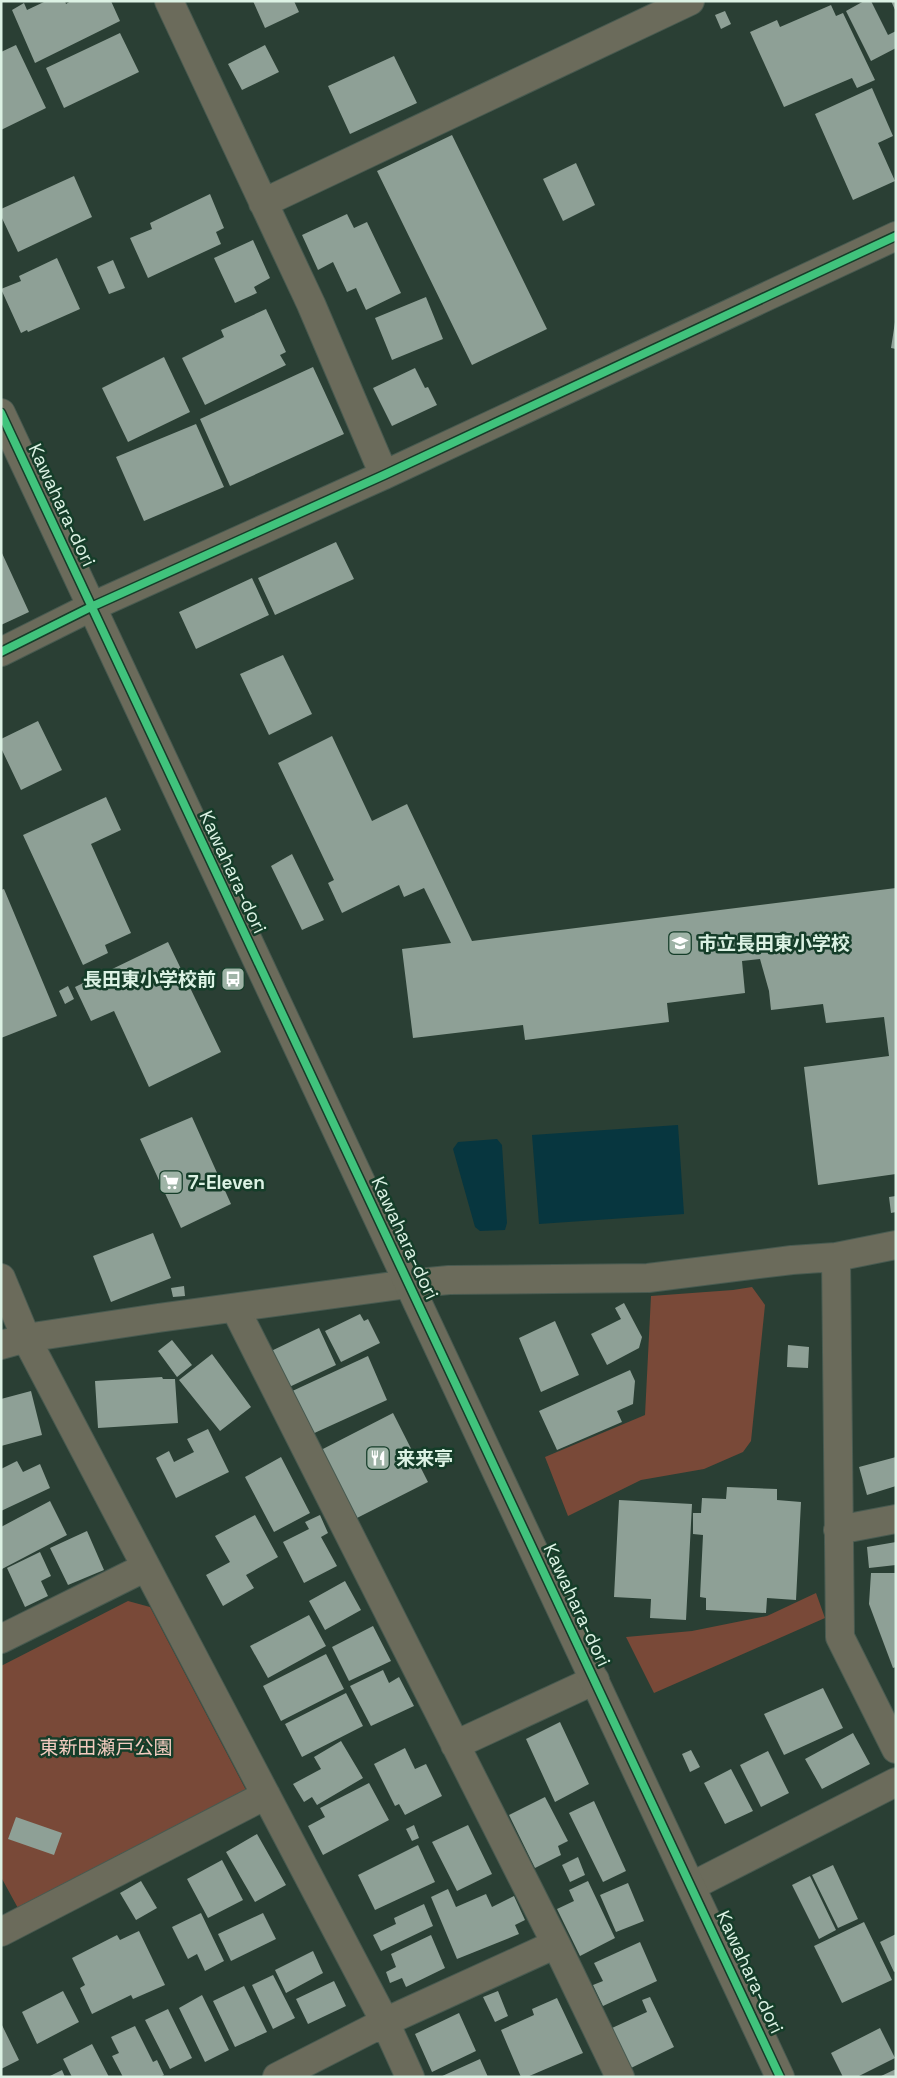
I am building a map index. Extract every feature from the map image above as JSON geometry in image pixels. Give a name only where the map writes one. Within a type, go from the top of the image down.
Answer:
[{"type":"street","points":[[169,1],[262,203],[312,304],[384,475]]},
{"type":"street","points":[[262,203],[690,1]]},
{"type":"street","points":[[1,652],[91,607],[384,475],[896,236]]},
{"type":"street","name":"Kawahara-dori","points":[[1,413],[780,2077]]},
{"type":"street","points":[[14,1341],[158,1318],[408,1284],[449,1280],[648,1278],[792,1260],[836,1257],[896,1245]]},
{"type":"street","points":[[836,1257],[840,1637],[896,1749]]},
{"type":"street","points":[[1,1278],[14,1341],[146,1567],[385,2022],[410,2077]]},
{"type":"street","points":[[235,1308],[556,1944],[620,2077]]},
{"type":"street","points":[[838,1530],[896,1519]]},
{"type":"street","points":[[1,1639],[146,1567]]},
{"type":"street","points":[[455,1744],[595,1680]]},
{"type":"street","points":[[692,1886],[896,1782]]},
{"type":"street","points":[[1,1932],[266,1795]]},
{"type":"street","points":[[277,2077],[385,2022],[556,1944]]},
{"type":"green space","points":[[752,1287],[765,1305],[751,1441],[743,1452],[704,1469],[641,1480],[568,1516],[545,1457],[645,1415],[651,1296]]},
{"type":"green space","points":[[816,1593],[825,1618],[654,1693],[626,1637],[692,1631],[767,1616]]},
{"type":"green space","name":"東新田瀬戸公園","points":[[128,1601],[150,1607],[247,1792],[19,1910],[1,1877],[1,1666]]},
{"type":"water","points":[[678,1125],[684,1214],[539,1224],[532,1135]]},
{"type":"water","points":[[497,1139],[502,1145],[507,1223],[505,1230],[480,1231],[475,1227],[453,1149],[458,1142]]},
{"type":"building","points":[[46,1],[65,1],[66,4],[71,1],[111,1],[120,21],[35,63],[12,10],[24,3],[27,10]]},
{"type":"building","points":[[253,1],[294,1],[299,12],[265,28]]},
{"type":"building","points":[[864,1],[871,1],[888,35],[896,31],[896,48],[871,61],[846,11]]},
{"type":"building","points":[[891,1],[896,1],[896,12]]},
{"type":"building","points":[[831,5],[836,16],[843,13],[875,80],[857,88],[852,78],[784,107],[750,32],[777,20],[780,27]]},
{"type":"building","points":[[725,11],[731,24],[721,29],[715,15]]},
{"type":"building","points":[[120,33],[139,72],[64,108],[46,68]]},
{"type":"building","points":[[16,45],[46,108],[1,130],[1,52]]},
{"type":"building","points":[[265,45],[279,72],[242,90],[228,64]]},
{"type":"building","points":[[394,56],[417,103],[350,134],[328,86]]},
{"type":"building","points":[[872,88],[893,136],[878,143],[895,181],[853,200],[815,114]]},
{"type":"building","points":[[452,135],[547,329],[472,365],[377,171]]},
{"type":"building","points":[[576,163],[595,205],[563,221],[543,179]]},
{"type":"building","points":[[74,176],[92,217],[18,252],[1,216],[1,209]]},
{"type":"building","points":[[210,194],[224,228],[216,232],[221,244],[148,278],[130,238],[152,229],[150,223]]},
{"type":"building","points":[[347,214],[354,228],[367,222],[401,293],[366,310],[356,288],[347,292],[333,262],[318,270],[302,235]]},
{"type":"building","points":[[253,240],[270,278],[254,287],[257,293],[235,303],[214,258]]},
{"type":"building","points":[[57,258],[80,309],[28,332],[27,330],[21,333],[1,289],[21,281],[19,276]]},
{"type":"building","points":[[113,260],[125,288],[109,294],[97,267]]},
{"type":"building","points":[[426,297],[443,339],[392,360],[375,318]]},
{"type":"building","points":[[266,309],[286,352],[280,355],[286,365],[205,405],[182,358],[224,337],[221,330]]},
{"type":"building","points":[[896,322],[896,349],[891,348]]},
{"type":"building","points":[[164,357],[190,412],[128,442],[102,388]]},
{"type":"building","points":[[313,367],[344,434],[230,486],[200,419]]},
{"type":"building","points":[[415,368],[425,388],[428,387],[437,405],[392,426],[373,388]]},
{"type":"building","points":[[196,424],[224,487],[144,521],[116,457]]},
{"type":"building","points":[[336,542],[354,579],[275,615],[258,578]]},
{"type":"building","points":[[1,551],[29,612],[1,625]]},
{"type":"building","points":[[252,578],[269,615],[196,649],[179,612]]},
{"type":"building","points":[[283,655],[312,714],[269,735],[240,674]]},
{"type":"building","points":[[38,721],[62,770],[21,790],[1,748],[1,739]]},
{"type":"building","points":[[332,736],[372,821],[407,804],[472,941],[896,888],[896,1174],[818,1185],[804,1067],[889,1056],[884,1017],[826,1023],[823,1004],[771,1010],[769,991],[760,959],[742,961],[745,993],[667,1003],[669,1022],[525,1040],[523,1025],[413,1038],[402,949],[451,943],[424,888],[404,897],[399,885],[342,913],[328,883],[334,880],[278,763]]},
{"type":"building","points":[[106,797],[121,830],[91,844],[131,933],[105,945],[108,953],[83,965],[23,835]]},
{"type":"building","points":[[292,854],[324,920],[302,930],[271,866]]},
{"type":"building","points":[[4,889],[57,1016],[1,1038],[1,890]]},
{"type":"building","points":[[168,942],[221,1052],[149,1087],[114,1011],[91,1021],[75,987]]},
{"type":"building","points":[[68,986],[74,999],[65,1004],[59,991]]},
{"type":"building","points":[[192,1117],[231,1204],[181,1228],[140,1139]]},
{"type":"building","points":[[896,1196],[896,1212],[891,1213],[889,1197]]},
{"type":"building","points":[[153,1233],[171,1278],[111,1302],[93,1256]]},
{"type":"building","points":[[184,1286],[185,1296],[173,1297],[171,1288]]},
{"type":"building","points":[[624,1303],[642,1337],[639,1348],[607,1365],[591,1334],[621,1319],[615,1308]]},
{"type":"building","points":[[360,1314],[364,1321],[368,1319],[380,1343],[341,1362],[325,1331]]},
{"type":"building","points":[[555,1321],[579,1375],[541,1392],[519,1338]]},
{"type":"building","points":[[319,1328],[336,1365],[285,1389],[267,1353]]},
{"type":"building","points":[[172,1340],[192,1365],[177,1377],[158,1351]]},
{"type":"building","points":[[788,1345],[809,1347],[808,1368],[787,1367]]},
{"type":"building","points":[[212,1354],[251,1407],[220,1431],[179,1380]]},
{"type":"building","points":[[368,1356],[387,1400],[310,1435],[288,1393]]},
{"type":"building","points":[[630,1370],[635,1381],[633,1404],[617,1411],[622,1422],[557,1450],[539,1411]]},
{"type":"building","points":[[162,1377],[163,1379],[175,1379],[178,1423],[98,1428],[95,1381]]},
{"type":"building","points":[[31,1391],[42,1435],[1,1446],[1,1399]]},
{"type":"building","points":[[393,1413],[428,1482],[353,1520],[319,1451]]},
{"type":"building","points":[[208,1429],[229,1472],[176,1498],[156,1458],[169,1451],[174,1462],[194,1452],[187,1439]]},
{"type":"building","points":[[281,1457],[310,1513],[274,1532],[245,1477]]},
{"type":"building","points":[[896,1457],[896,1486],[867,1495],[859,1467]]},
{"type":"building","points":[[17,1461],[23,1472],[40,1464],[50,1488],[1,1511],[1,1469]]},
{"type":"building","points":[[727,1487],[777,1489],[777,1500],[801,1502],[796,1600],[767,1598],[766,1613],[706,1610],[706,1598],[700,1597],[703,1535],[693,1534],[693,1513],[701,1513],[702,1498],[726,1499]]},
{"type":"building","points":[[619,1500],[692,1504],[686,1620],[650,1618],[651,1599],[614,1597]]},
{"type":"building","points":[[50,1501],[67,1535],[2,1569],[1,1527]]},
{"type":"building","points":[[255,1515],[278,1557],[246,1575],[254,1588],[223,1606],[206,1575],[230,1562],[215,1536]]},
{"type":"building","points":[[320,1515],[328,1533],[321,1537],[337,1566],[304,1583],[283,1542],[309,1529],[305,1522]]},
{"type":"building","points":[[87,1531],[104,1570],[68,1585],[50,1548]]},
{"type":"building","points":[[896,1542],[896,1565],[869,1568],[867,1547]]},
{"type":"building","points":[[40,1552],[51,1576],[41,1581],[48,1596],[25,1607],[7,1568]]},
{"type":"building","points":[[871,1573],[896,1573],[896,1667],[893,1668],[869,1604]]},
{"type":"building","points":[[345,1581],[361,1610],[325,1630],[309,1601]]},
{"type":"building","points":[[309,1615],[326,1646],[268,1678],[250,1646]]},
{"type":"building","points":[[373,1626],[391,1661],[349,1681],[332,1647]]},
{"type":"building","points":[[326,1654],[344,1689],[281,1721],[263,1686]]},
{"type":"building","points":[[383,1670],[389,1683],[399,1677],[414,1706],[371,1726],[350,1686]]},
{"type":"building","points":[[823,1688],[843,1728],[784,1755],[764,1714]]},
{"type":"building","points":[[346,1693],[363,1726],[302,1757],[285,1724]]},
{"type":"building","points":[[560,1722],[589,1784],[555,1802],[526,1739]]},
{"type":"building","points":[[853,1733],[870,1764],[822,1789],[805,1759]]},
{"type":"building","points":[[341,1741],[363,1778],[317,1805],[312,1797],[304,1802],[293,1784],[321,1769],[314,1757]]},
{"type":"building","points":[[405,1748],[415,1769],[426,1764],[442,1796],[405,1815],[399,1804],[395,1806],[374,1764]]},
{"type":"building","points":[[691,1750],[700,1767],[690,1772],[682,1754]]},
{"type":"building","points":[[768,1751],[789,1793],[761,1807],[740,1765]]},
{"type":"building","points":[[731,1769],[753,1811],[725,1824],[704,1783]]},
{"type":"building","points":[[369,1783],[389,1820],[323,1855],[308,1826],[325,1817],[320,1808]]},
{"type":"building","points":[[545,1797],[568,1841],[558,1846],[561,1855],[535,1868],[509,1815]]},
{"type":"building","points":[[594,1801],[626,1871],[603,1882],[569,1813]]},
{"type":"building","points":[[16,1817],[62,1833],[54,1855],[8,1839]]},
{"type":"building","points":[[414,1825],[419,1838],[412,1841],[406,1829]]},
{"type":"building","points":[[468,1825],[492,1874],[457,1891],[432,1842]]},
{"type":"building","points":[[257,1834],[286,1885],[255,1902],[226,1852]]},
{"type":"building","points":[[418,1845],[435,1882],[375,1910],[358,1875]]},
{"type":"building","points":[[578,1857],[585,1875],[570,1882],[562,1865]]},
{"type":"building","points":[[222,1860],[243,1900],[208,1918],[187,1879]]},
{"type":"building","points":[[833,1865],[858,1919],[838,1928],[812,1875]]},
{"type":"building","points":[[810,1876],[836,1930],[819,1939],[792,1885]]},
{"type":"building","points":[[141,1881],[157,1908],[136,1920],[120,1893]]},
{"type":"building","points":[[588,1881],[615,1938],[580,1956],[557,1909],[574,1901],[569,1890]]},
{"type":"building","points":[[628,1883],[644,1921],[616,1932],[600,1895]]},
{"type":"building","points":[[448,1889],[456,1907],[486,1894],[492,1907],[514,1896],[525,1920],[515,1925],[519,1934],[457,1959],[431,1897]]},
{"type":"building","points":[[424,1904],[433,1926],[381,1951],[373,1935],[396,1924],[394,1918]]},
{"type":"building","points":[[201,1913],[224,1961],[205,1971],[197,1954],[188,1959],[172,1927]]},
{"type":"building","points":[[263,1913],[276,1939],[231,1961],[218,1934]]},
{"type":"building","points":[[864,1922],[892,1980],[842,2003],[814,1946]]},
{"type":"building","points":[[139,1931],[165,1985],[133,1999],[131,1995],[92,2014],[80,1988],[85,1985],[72,1958],[117,1935],[120,1940]]},
{"type":"building","points":[[896,1934],[896,1971],[894,1972],[880,1942]]},
{"type":"building","points":[[431,1935],[445,1968],[406,1987],[402,1978],[390,1983],[386,1972],[396,1967],[391,1954]]},
{"type":"building","points":[[640,1942],[657,1981],[603,2006],[593,1985],[603,1981],[594,1963]]},
{"type":"building","points":[[313,1951],[323,1973],[286,1993],[275,1970]]},
{"type":"building","points":[[273,1975],[295,2018],[273,2029],[252,1985]]},
{"type":"building","points":[[334,1981],[346,2006],[308,2024],[296,1999]]},
{"type":"building","points":[[244,1986],[267,2032],[235,2047],[213,2001]]},
{"type":"building","points":[[63,1991],[79,2022],[37,2044],[22,2012]]},
{"type":"building","points":[[498,1991],[508,2016],[495,2022],[483,1997]]},
{"type":"building","points":[[202,1995],[229,2050],[205,2062],[179,2008]]},
{"type":"building","points":[[650,1997],[674,2047],[631,2068],[612,2028],[647,2012],[642,2000]]},
{"type":"building","points":[[557,1998],[583,2053],[527,2077],[521,2077],[501,2030],[534,2015],[532,2009]]},
{"type":"building","points":[[168,2009],[192,2058],[170,2069],[145,2020]]},
{"type":"building","points":[[459,2013],[476,2051],[432,2072],[415,2034]]},
{"type":"building","points":[[1,2023],[19,2060],[1,2069]]},
{"type":"building","points":[[135,2026],[153,2062],[157,2060],[164,2075],[160,2077],[123,2077],[112,2056],[119,2053],[111,2037]]},
{"type":"building","points":[[880,2028],[895,2058],[857,2077],[843,2077],[831,2053]]},
{"type":"building","points":[[92,2044],[109,2077],[72,2077],[63,2059]]},
{"type":"building","points":[[480,2059],[488,2077],[440,2077]]},
{"type":"building","points":[[896,2069],[896,2077],[879,2077]]},
{"type":"building","points":[[62,2070],[65,2077],[48,2077]]},
{"type":"cycle path","points":[[1,652],[91,607],[384,475],[896,236]]},
{"type":"cycle path","points":[[1,413],[780,2077]]},
{"type":"place","name":"市立長田東小学校","points":[[680,943]]},
{"type":"place","name":"長田東小学校前","points":[[233,979]]},
{"type":"place","name":"7-Eleven","points":[[171,1182]]},
{"type":"place","name":"来来亭","points":[[378,1458]]}]
